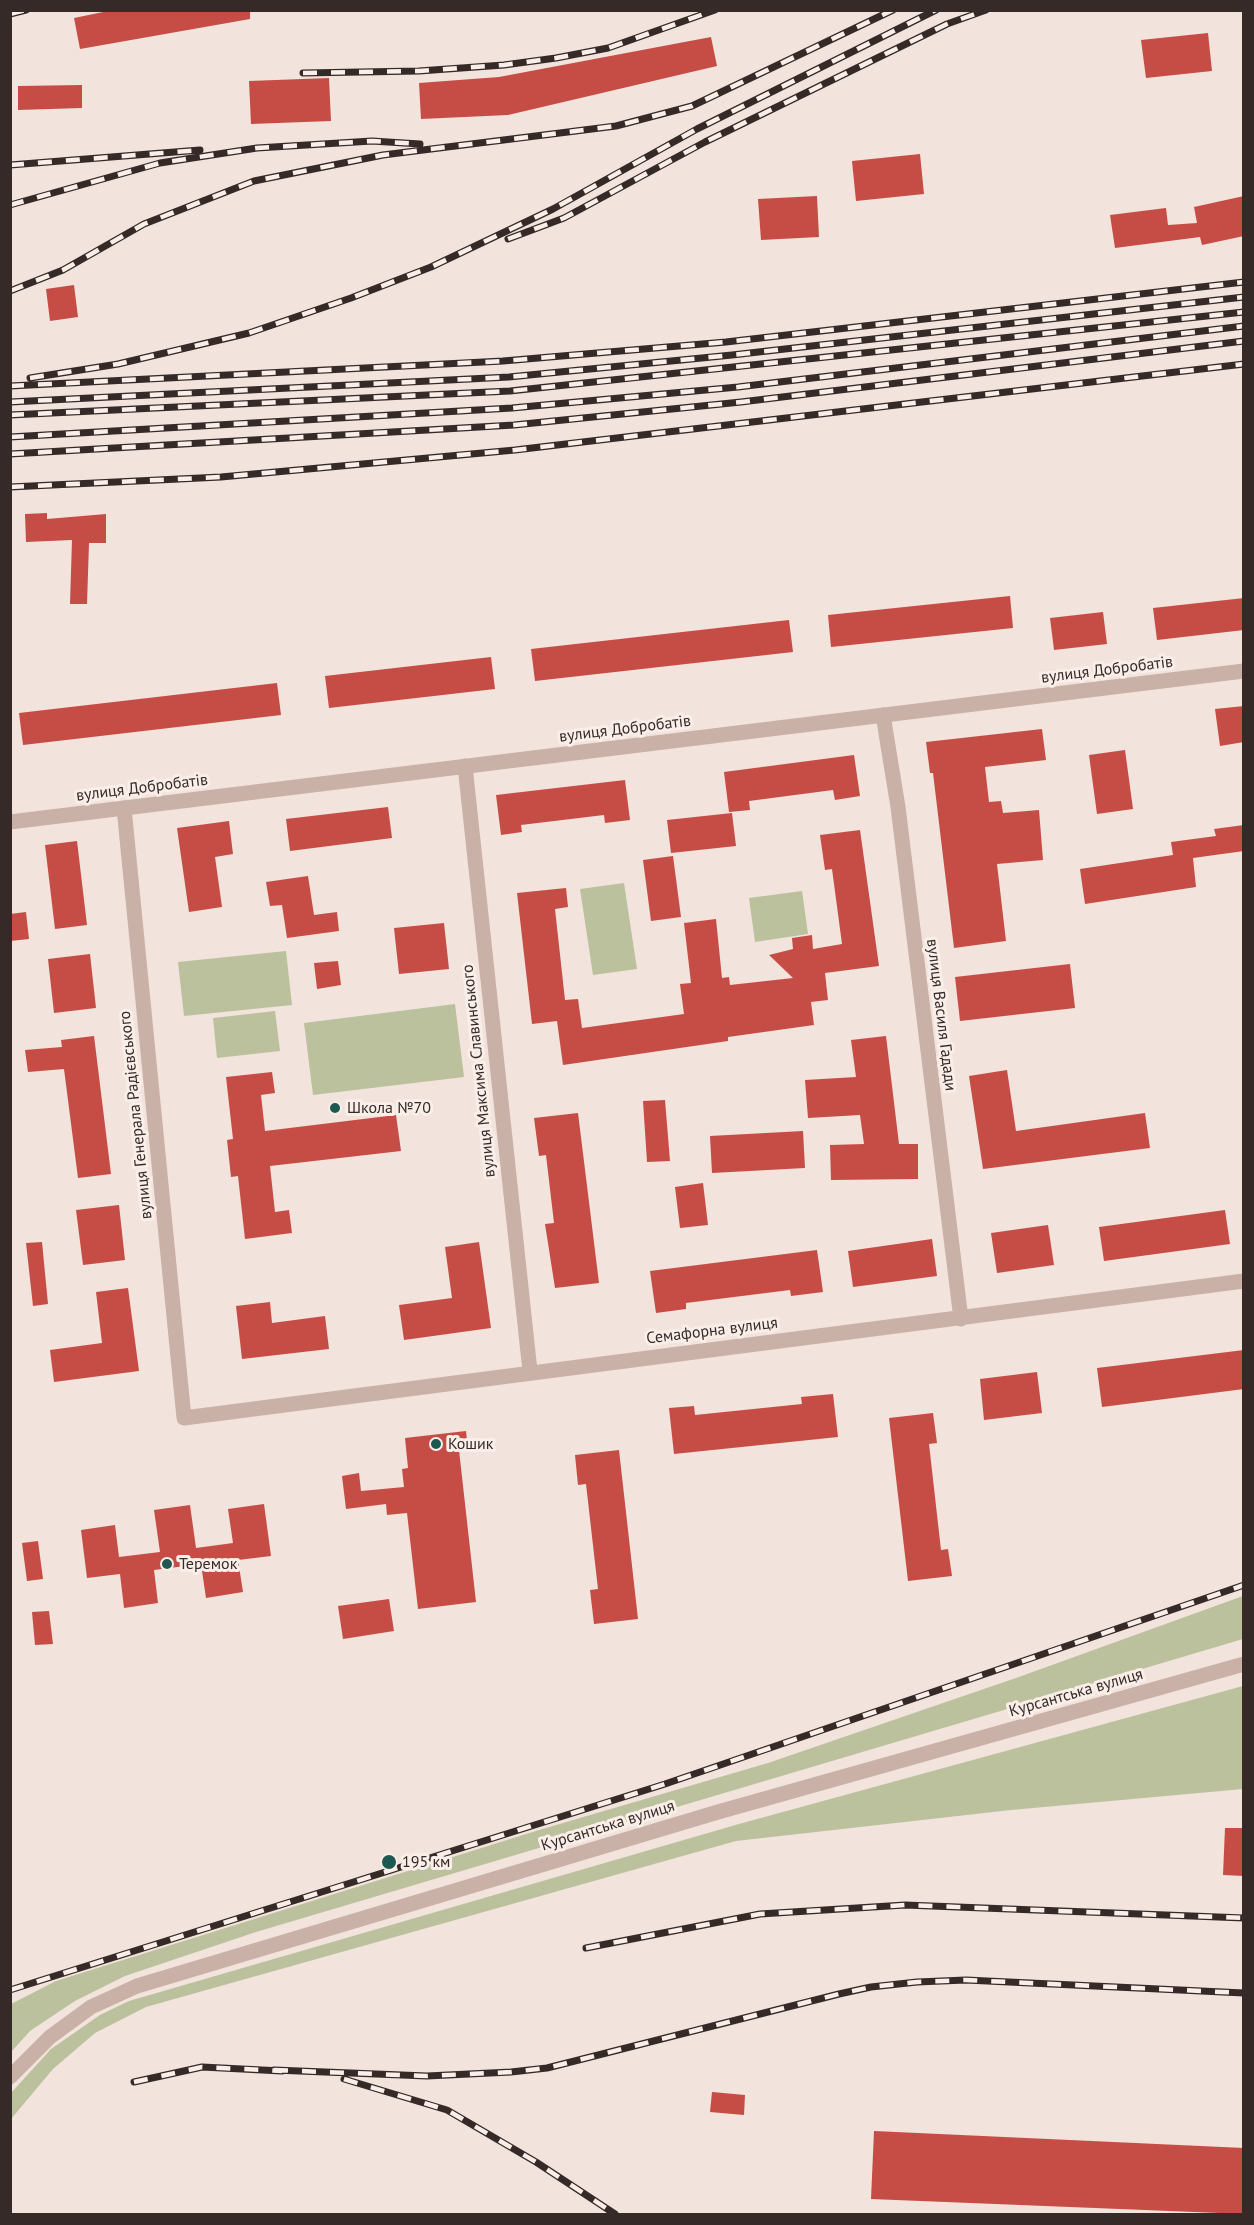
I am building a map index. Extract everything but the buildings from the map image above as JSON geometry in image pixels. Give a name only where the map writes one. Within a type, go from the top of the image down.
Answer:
[{"type":"street","name":"вулиця Добробатів","points":[[10,822],[1244,671]]},
{"type":"street","name":"вулиця Василя Гадади","points":[[883,716],[898,807],[961,1318]]},
{"type":"street","name":"вулиця Максима Славинського","points":[[465,766],[531,1371]]},
{"type":"street","name":"вулиця Генерала Радієвського","points":[[124,808],[184,1418]]},
{"type":"street","name":"Семафорна вулиця","points":[[184,1418],[531,1371],[1244,1281]]},
{"type":"street","name":"Курсантська вулиця","points":[[10,2077],[50,2037],[91,2007],[137,1986],[718,1812],[1244,1664]]},
{"type":"green space","points":[[624,883],[637,969],[593,975],[580,889]]},
{"type":"green space","points":[[802,891],[808,934],[755,942],[749,898]]},
{"type":"green space","points":[[286,951],[292,1005],[184,1016],[178,962]]},
{"type":"green space","points":[[455,1004],[464,1077],[313,1095],[304,1023]]},
{"type":"green space","points":[[275,1011],[280,1051],[217,1058],[213,1018]]},
{"type":"green space","points":[[1243,1596],[1243,1639],[256,1932],[125,1976],[75,2001],[30,2031],[11,2052],[11,2004],[56,1981],[539,1830],[768,1763],[1016,1678]]},
{"type":"green space","points":[[1243,1686],[1243,1789],[1011,1810],[736,1841],[146,2007],[95,2033],[53,2069],[11,2119],[11,2093],[51,2049],[100,2015],[129,2001],[739,1824]]},
{"type":"railway","points":[[10,14],[26,10]]},
{"type":"railway","points":[[303,73],[419,71],[504,65],[556,58],[608,48],[715,10]]},
{"type":"railway","points":[[10,291],[63,270],[144,224],[254,181],[383,155],[616,126],[692,106],[893,10]]},
{"type":"railway","points":[[30,378],[118,364],[249,333],[351,298],[431,267],[553,209],[697,129],[936,10]]},
{"type":"railway","points":[[508,239],[564,218],[705,142],[947,24],[986,10]]},
{"type":"railway","points":[[10,205],[160,163],[257,148],[372,141],[420,144]]},
{"type":"railway","points":[[10,165],[200,150]]},
{"type":"railway","points":[[10,386],[503,361],[726,342],[1244,282]]},
{"type":"railway","points":[[10,402],[509,377],[732,355],[1244,297]]},
{"type":"railway","points":[[10,415],[510,391],[1244,312]]},
{"type":"railway","points":[[10,437],[512,408],[738,387],[1244,326]]},
{"type":"railway","points":[[10,454],[514,425],[741,402],[1244,341]]},
{"type":"railway","points":[[10,487],[221,477],[515,450],[1244,364]]},
{"type":"railway","points":[[10,1990],[665,1784],[1244,1585]]},
{"type":"railway","points":[[586,1948],[760,1914],[905,1905],[1244,1918]]},
{"type":"railway","points":[[274,2070],[427,2076],[547,2068],[839,1994],[871,1987],[917,1982],[966,1980],[1244,1993]]},
{"type":"railway","points":[[134,2082],[202,2067],[282,2071]]},
{"type":"railway","points":[[344,2079],[447,2110],[536,2162],[615,2214]]},
{"type":"place","name":"Школа №70","points":[[335,1108]]},
{"type":"place","name":"Кошик","points":[[436,1444]]},
{"type":"place","name":"Теремок","points":[[167,1564]]},
{"type":"place","name":"195 км","points":[[389,1862]]}]
